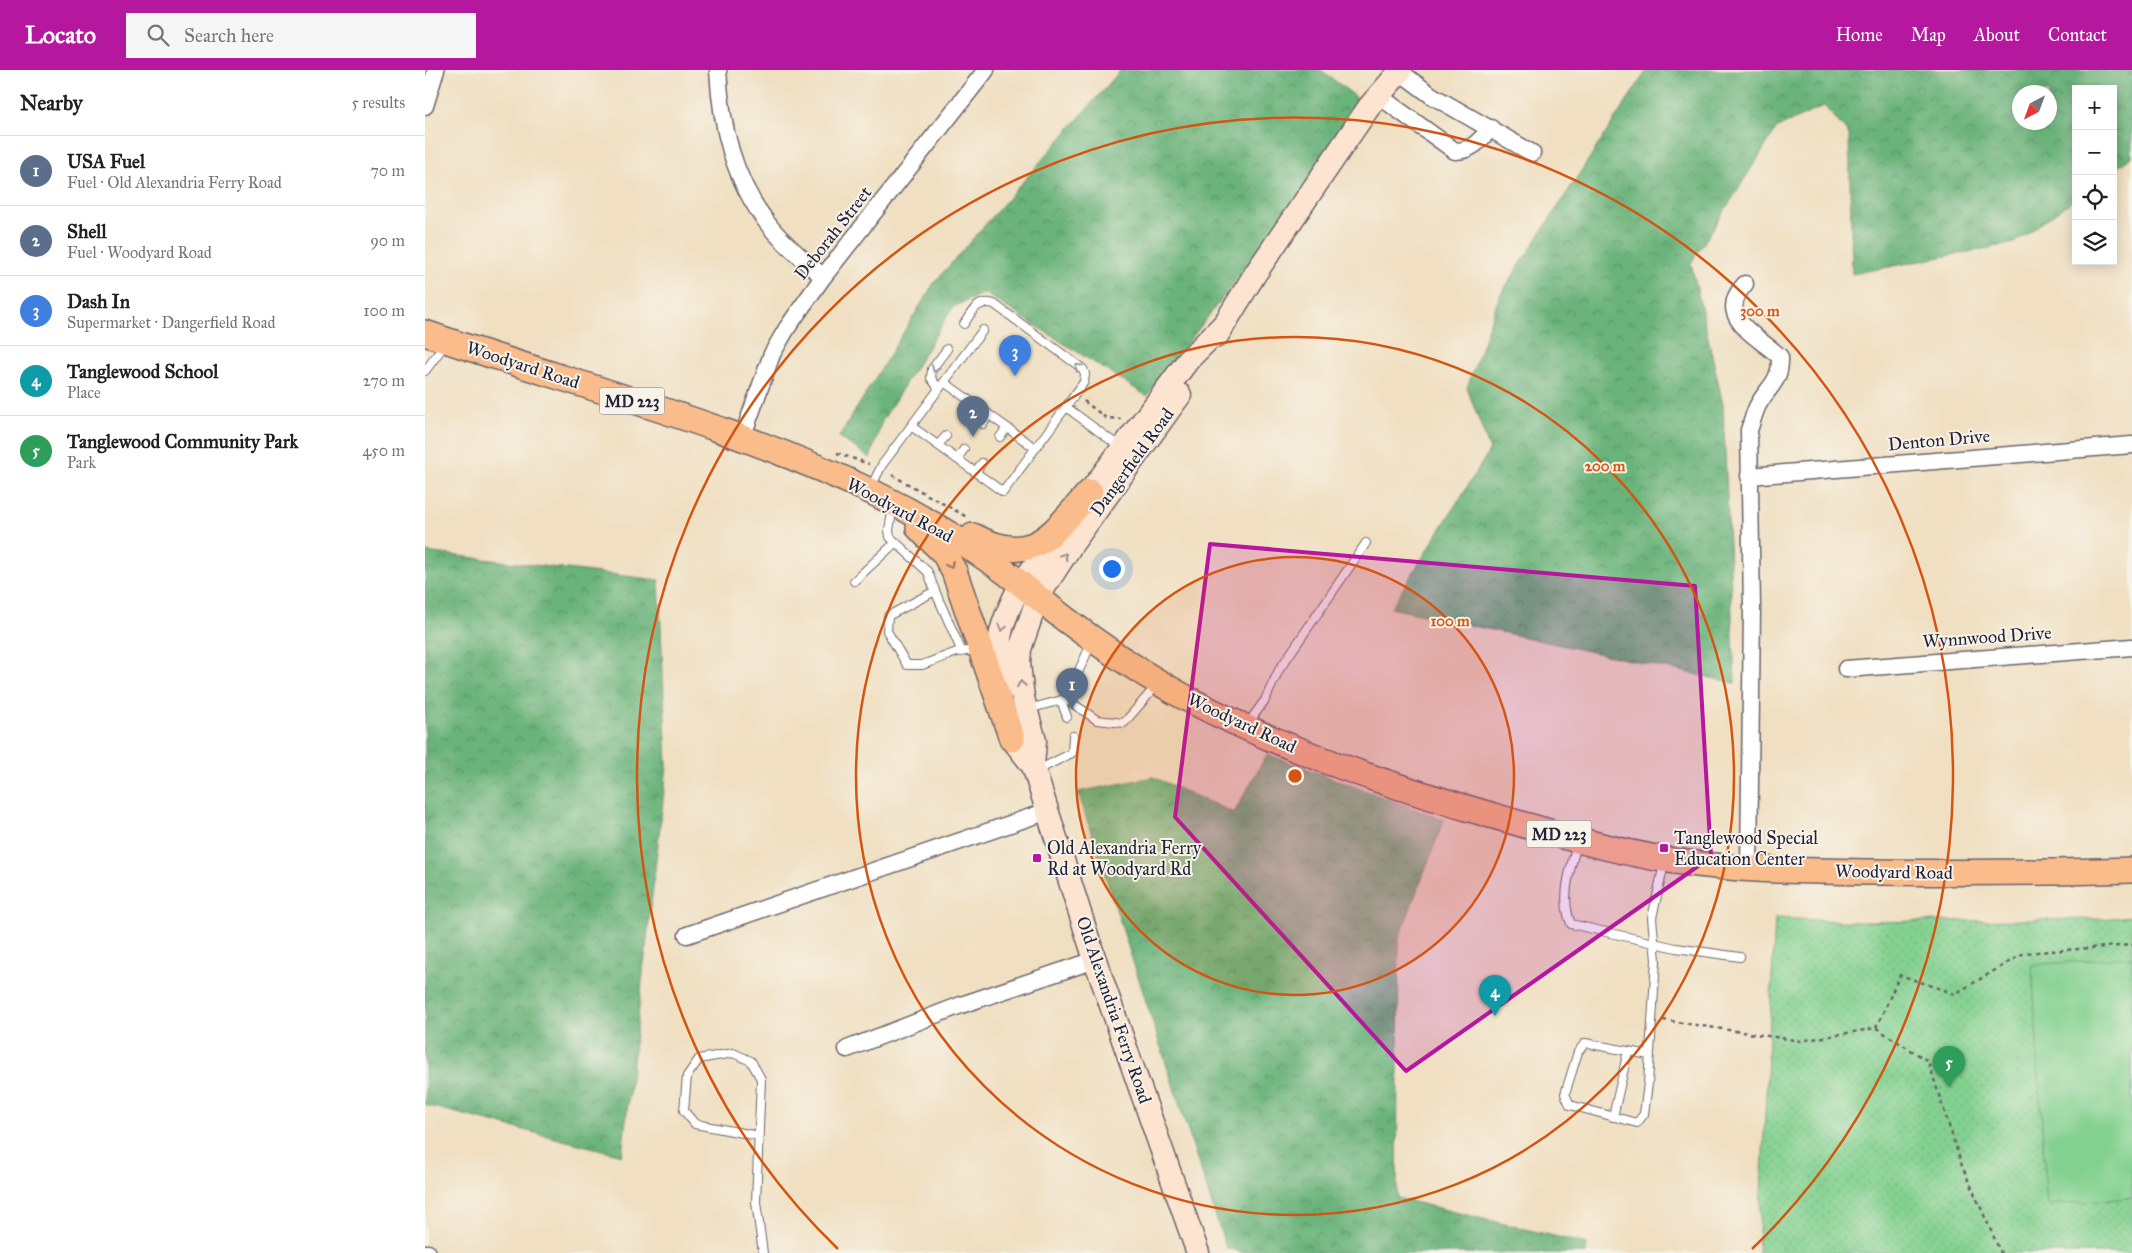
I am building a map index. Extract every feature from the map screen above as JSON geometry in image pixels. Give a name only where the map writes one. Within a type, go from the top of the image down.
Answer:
[{"type":"main road","name":"Woodyard Road","points":[[436,337],[742,438],[869,491],[954,538],[1030,591],[1093,639],[1159,682],[1246,727],[1321,760],[1430,797],[1578,840],[1665,859],[1749,868],[2031,874],[2132,870]]},
{"type":"main road","points":[[893,504],[960,529],[1002,549],[1016,549],[1041,542],[1052,534],[1090,492]]},
{"type":"main road","points":[[893,504],[945,554],[965,600],[971,651],[1012,740]]},
{"type":"street","points":[[425,106],[436,70]]},
{"type":"street","points":[[718,70],[722,119],[735,168],[749,196],[769,225],[823,277]]},
{"type":"street","name":"Deborah Street","points":[[742,438],[777,344],[823,277],[986,70]]},
{"type":"street","points":[[1401,71],[1431,95],[1532,153]]},
{"type":"street","name":"Dangerfield Road","points":[[1030,591],[1073,543],[1158,428],[1255,274],[1379,96],[1401,71]]},
{"type":"street","points":[[1379,96],[1455,151],[1465,151],[1473,146],[1491,128]]},
{"type":"street","points":[[1745,284],[1737,296],[1735,312],[1748,333],[1769,346],[1780,357],[1781,370],[1769,392],[1758,406],[1749,430],[1752,608],[1749,868]]},
{"type":"street","name":"Dangerfield Road","points":[[1030,591],[1090,492],[1189,359],[1224,324]]},
{"type":"street","name":"Denton Drive","points":[[1749,476],[2132,445]]},
{"type":"street","name":"Old Alexandria Ferry Road","points":[[1030,591],[1021,649],[1019,678],[1035,741],[1034,769]]},
{"type":"street","name":"Old Alexandria Ferry Road","points":[[1030,591],[1007,610],[997,646],[1012,740],[1034,769],[1095,960],[1198,1253]]},
{"type":"street","name":"Wynnwood Drive","points":[[1846,669],[2132,646]]},
{"type":"street","points":[[687,935],[1048,811]]},
{"type":"street","points":[[847,1049],[961,1005],[1095,960]]},
{"type":"lane","points":[[911,426],[1003,492],[1084,382],[1085,374],[1083,369],[994,304],[986,302],[979,304],[964,324]]},
{"type":"lane","points":[[869,491],[882,465],[983,330]]},
{"type":"lane","points":[[425,372],[436,337]]},
{"type":"lane","points":[[947,349],[932,369],[931,378],[970,401],[1035,448]]},
{"type":"lane","points":[[963,410],[970,401]]},
{"type":"lane","points":[[1066,407],[1122,449]]},
{"type":"lane","points":[[983,424],[989,415]]},
{"type":"lane","points":[[1000,437],[1007,428]]},
{"type":"lane","points":[[939,445],[946,436]]},
{"type":"lane","points":[[957,459],[964,449]]},
{"type":"lane","points":[[975,472],[982,462]]},
{"type":"lane","points":[[893,504],[889,530],[895,543],[917,559],[928,572],[935,591],[971,651],[922,665],[907,665],[887,631],[888,616],[935,591]]},
{"type":"lane","points":[[854,581],[895,543]]},
{"type":"lane","points":[[1246,727],[1265,700],[1279,670],[1367,543]]},
{"type":"lane","points":[[1067,717],[1063,699],[1093,639]]},
{"type":"lane","points":[[1026,709],[1063,699],[1097,720],[1124,723],[1159,682]]},
{"type":"lane","points":[[1034,769],[1072,753],[1073,736]]},
{"type":"lane","points":[[1578,840],[1568,878],[1565,911],[1571,924],[1654,943],[1740,957]]},
{"type":"lane","points":[[1649,1055],[1585,1044],[1578,1052],[1565,1094],[1571,1105],[1637,1123],[1644,1114],[1649,1055],[1652,1018],[1656,960],[1652,918],[1665,859]]},
{"type":"lane","points":[[1613,1117],[1628,1051]]},
{"type":"lane","points":[[759,1136],[695,1124],[684,1111],[687,1076],[699,1059],[733,1053],[751,1062],[761,1079],[759,1136],[755,1202],[763,1253]]},
{"type":"path","points":[[1081,398],[1106,418],[1125,419]]},
{"type":"path","points":[[835,452],[871,465]]},
{"type":"path","points":[[1876,1028],[1900,975],[1955,994],[2024,952],[2132,945]]},
{"type":"path","points":[[1652,1018],[1801,1041],[1876,1028],[1928,1061],[1962,1166],[2001,1253]]},
{"type":"highlighted area","points":[[1210,544],[1695,586],[1711,857],[1406,1071],[1175,817]]},
{"type":"green space","points":[[1121,70],[1321,70],[1369,107],[1147,396],[984,293],[953,307],[882,421],[870,458],[839,437],[934,283]]},
{"type":"green space","points":[[1647,70],[2132,70],[2132,157],[2117,167],[2117,85],[2072,85],[2072,201],[2014,243],[1852,274],[1849,134],[1824,106],[1777,128],[1691,263],[1723,404],[1735,683],[1391,608],[1490,450],[1467,388],[1499,297]]},
{"type":"green space","points":[[425,552],[659,580],[667,766],[622,1155],[425,1105]]},
{"type":"green space","points":[[1267,754],[1444,820],[1399,938],[1397,1198],[1587,1244],[1586,1253],[1245,1253],[1226,1248],[1078,792],[1153,777],[1234,813]]},
{"type":"green space","points":[[2132,916],[2132,1253],[1758,1253],[1775,918],[1858,922],[2101,919]]},
{"type":"green space","points":[[2132,957],[2132,1198],[2047,1205],[2032,965]]},
{"type":"place","name":"Dash In","points":[[1015,376]]},
{"type":"place","name":"Shell","points":[[973,437]]},
{"type":"place","name":"USA Fuel","points":[[1072,709]]},
{"type":"place","name":"Tanglewood Special Education Center","points":[[1664,848]]},
{"type":"place","name":"Old Alexandria Ferry Rd at Woodyard Rd","points":[[1037,858]]},
{"type":"place","name":"Tanglewood School","points":[[1495,1016]]},
{"type":"place","name":"Tanglewood Community Park","points":[[1949,1087]]}]
